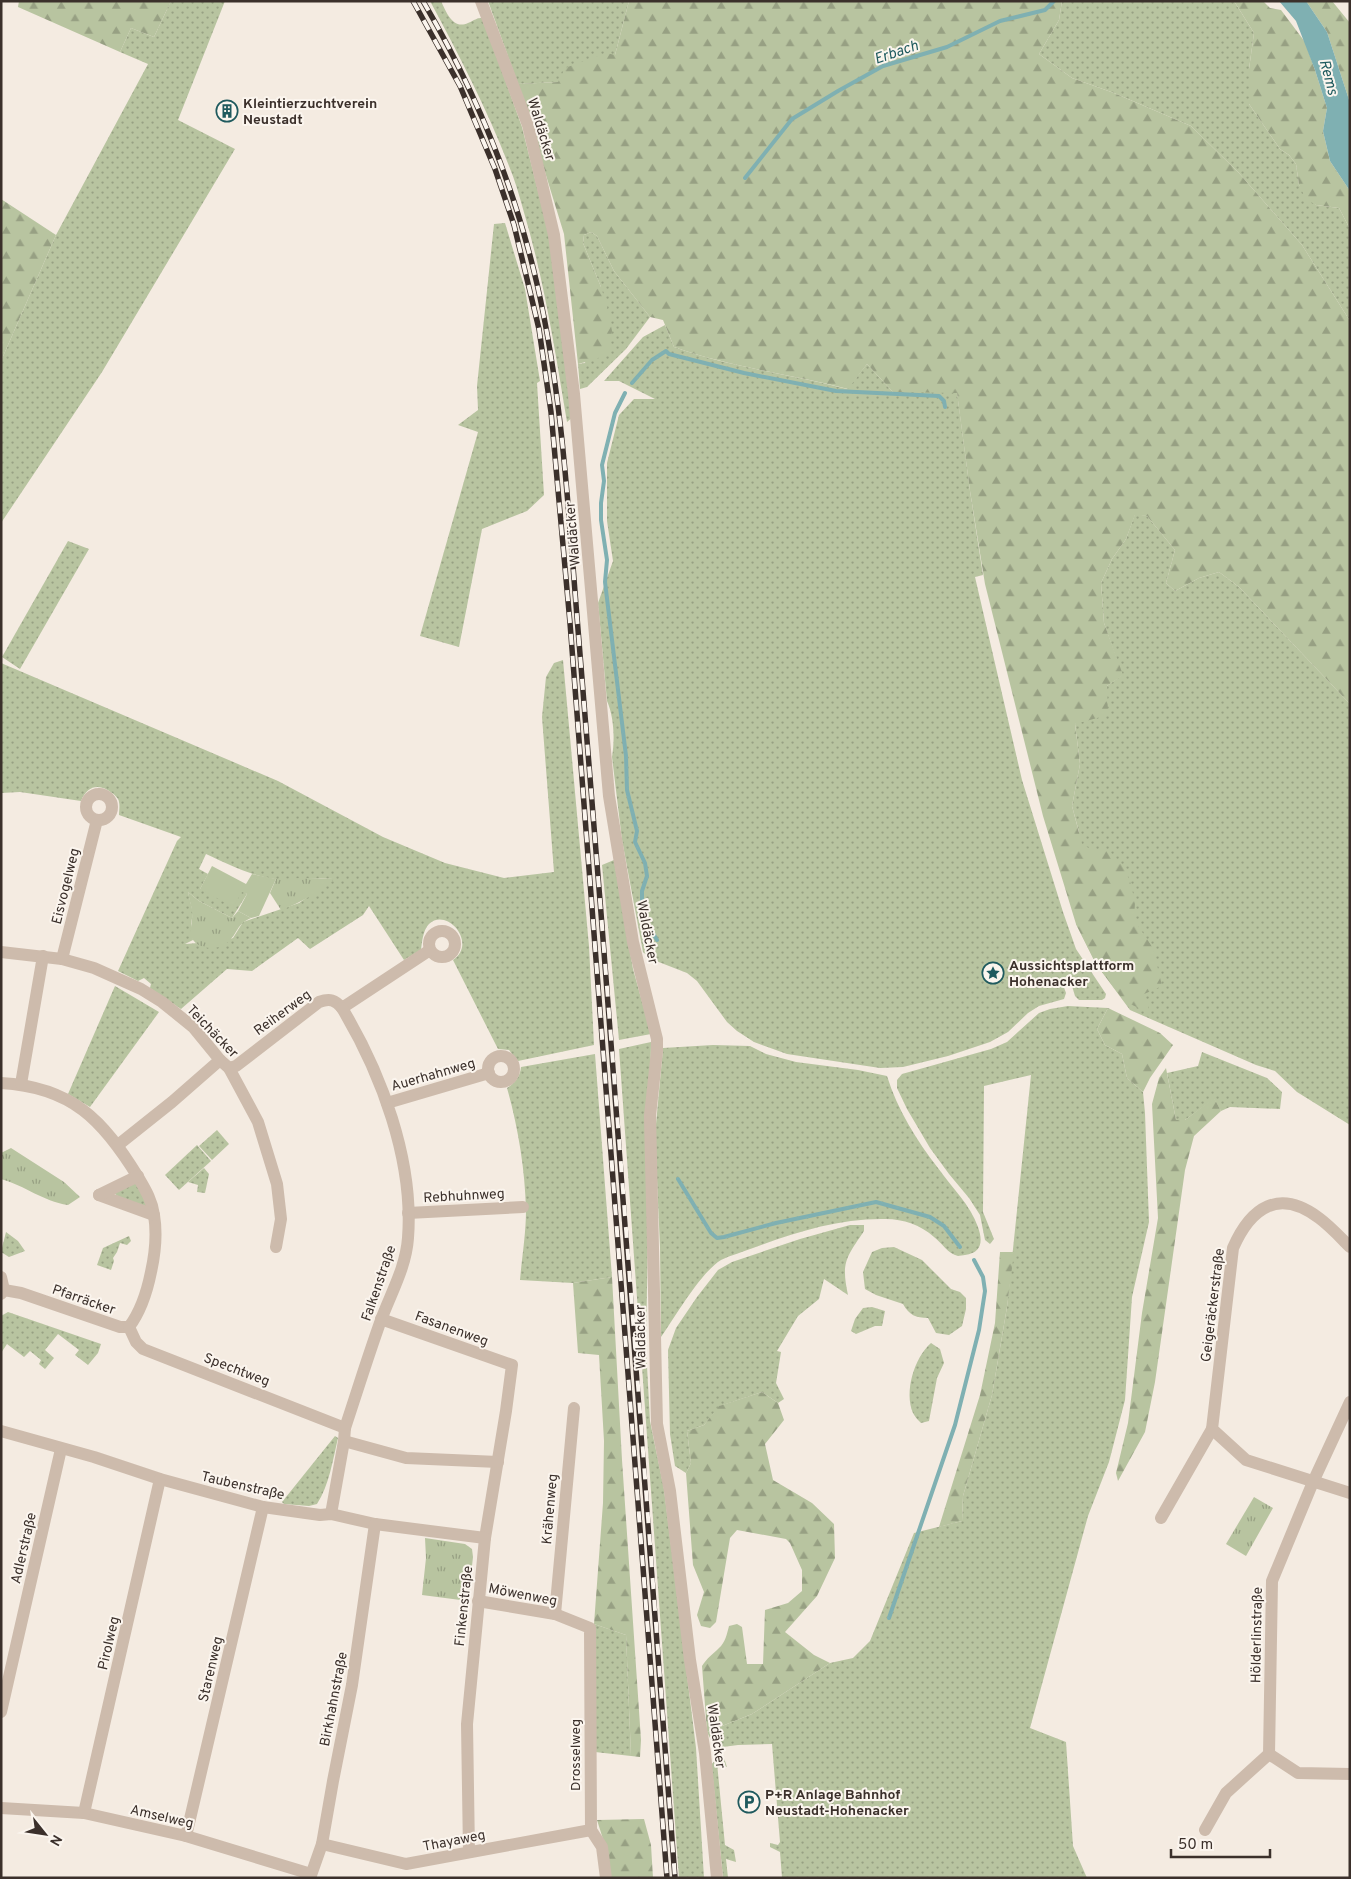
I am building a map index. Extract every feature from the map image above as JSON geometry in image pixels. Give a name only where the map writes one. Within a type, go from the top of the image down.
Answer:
[{"type":"street","name":"Waldäcker","points":[[481,1],[528,125],[554,235],[574,394],[609,796],[634,942],[657,1039],[650,1116],[657,1424],[670,1491],[690,1660],[705,1753],[717,1878]]},
{"type":"street","name":"Eisvogelweg","points":[[62,959],[97,820]]},
{"type":"street","points":[[342,1008],[430,950]]},
{"type":"street","name":"Teichäcker","points":[[1,952],[62,959],[94,968],[141,989],[162,1002],[193,1027],[224,1064],[258,1122],[268,1150],[276,1184],[281,1219],[276,1247]]},
{"type":"street","points":[[20,1084],[43,956]]},
{"type":"street","name":"Reiherweg","points":[[224,1064],[236,1066],[319,1002],[328,999],[336,1001],[342,1008]]},
{"type":"street","name":"Falkenstraße","points":[[331,1514],[345,1428],[402,1266],[408,1238],[408,1213],[403,1163],[387,1103],[361,1039],[342,1008]]},
{"type":"street","points":[[118,1145],[224,1064]]},
{"type":"street","name":"Auerhahnweg","points":[[387,1103],[488,1073]]},
{"type":"street","name":"Pfarräcker","points":[[1,1083],[20,1084],[47,1091],[70,1101],[94,1117],[131,1163],[146,1190],[154,1215],[155,1251],[150,1279],[138,1316],[129,1327],[120,1327],[2,1287]]},
{"type":"street","points":[[138,1176],[99,1194],[154,1215]]},
{"type":"street","name":"Geigeräckerstraße","points":[[1161,1518],[1212,1429],[1233,1248],[1247,1223],[1259,1210],[1270,1205],[1284,1203],[1296,1205],[1321,1219],[1350,1247]]},
{"type":"street","name":"Rebhuhnweg","points":[[408,1213],[522,1207]]},
{"type":"street","name":"Fasanenweg","points":[[382,1319],[512,1365]]},
{"type":"street","name":"Spechtweg","points":[[129,1327],[136,1342],[143,1349],[345,1428]]},
{"type":"street","name":"Finkenstraße","points":[[469,1852],[467,1724],[484,1538],[498,1462],[512,1365]]},
{"type":"street","name":"Hölderlinstraße","points":[[1269,1754],[1272,1581],[1313,1482],[1350,1402]]},
{"type":"street","name":"Krähenweg","points":[[555,1614],[574,1408]]},
{"type":"street","points":[[1212,1429],[1246,1460],[1350,1493]]},
{"type":"street","name":"Taubenstraße","points":[[1,1431],[263,1508],[320,1515],[331,1514],[375,1524],[484,1538]]},
{"type":"street","points":[[344,1441],[406,1458],[498,1462]]},
{"type":"street","name":"Adlerstraße","points":[[1,1712],[61,1449]]},
{"type":"street","name":"Pirolweg","points":[[84,1813],[160,1479]]},
{"type":"street","name":"Starenweg","points":[[186,1836],[263,1508]]},
{"type":"street","name":"Birkhahnstraße","points":[[310,1876],[322,1844],[352,1685],[375,1524]]},
{"type":"street","name":"Möwenweg","points":[[478,1601],[555,1614],[590,1628]]},
{"type":"street","name":"Drosselweg","points":[[590,1628],[591,1830],[602,1846],[606,1878]]},
{"type":"street","points":[[1205,1830],[1226,1793],[1269,1754],[1298,1773],[1350,1774]]},
{"type":"street","name":"Amselweg","points":[[1,1808],[84,1813],[186,1836],[310,1876]]},
{"type":"street","name":"Thayaweg","points":[[322,1844],[406,1864],[591,1830]]},
{"type":"green space","points":[[19,1],[171,1],[154,37],[131,28],[120,52],[18,7]]},
{"type":"green space","points":[[171,1],[225,1],[178,120],[235,149],[102,372],[1,523],[1,361],[56,235],[148,64],[120,52],[131,28],[154,37]]},
{"type":"green space","points":[[430,1],[441,1],[451,19],[458,24],[463,25],[483,18],[522,127],[549,235],[574,416],[567,422],[543,288],[515,182],[482,103]]},
{"type":"green space","points":[[488,1],[629,1],[615,55],[558,82],[518,84]]},
{"type":"green space","points":[[629,1],[1062,1],[1059,20],[1039,54],[1072,78],[1114,93],[1191,126],[1238,172],[1302,245],[1350,321],[1350,704],[1239,587],[1219,572],[1199,578],[1175,591],[1166,583],[1175,550],[1147,516],[1135,515],[1126,539],[1112,559],[1101,583],[1104,623],[1123,675],[1107,686],[1108,715],[1075,724],[1080,764],[1072,806],[1082,844],[1092,850],[1109,851],[1123,866],[1130,881],[1135,902],[1134,920],[1153,948],[1162,986],[1142,995],[1148,1004],[1149,1013],[1124,1001],[1096,964],[1076,924],[1043,816],[985,584],[957,393],[893,392],[867,364],[848,389],[717,360],[674,347],[663,320],[650,317],[614,271],[597,236],[591,232],[584,235],[583,243],[601,287],[612,331],[609,350],[597,359],[578,364],[564,234],[518,84],[558,82],[565,68],[606,53],[615,55]]},
{"type":"green space","points":[[1062,1],[1234,1],[1254,33],[1249,69],[1249,104],[1280,149],[1289,155],[1296,164],[1299,185],[1316,205],[1339,208],[1350,229],[1350,321],[1302,245],[1238,172],[1191,126],[1114,93],[1072,78],[1039,54],[1059,20]]},
{"type":"green space","points":[[1234,1],[1263,1],[1270,8],[1281,10],[1305,42],[1327,108],[1323,131],[1330,161],[1350,191],[1350,229],[1339,208],[1316,205],[1306,199],[1299,185],[1296,164],[1289,155],[1280,149],[1249,104],[1249,69],[1254,33]]},
{"type":"green space","points":[[1306,1],[1332,1],[1350,23],[1350,103],[1327,32]]},
{"type":"green space","points":[[1,199],[56,235],[1,361]]},
{"type":"green space","points":[[505,223],[525,289],[540,381],[537,383],[544,495],[527,511],[482,529],[459,647],[420,636],[478,432],[458,425],[478,410],[477,386],[494,224]]},
{"type":"green space","points":[[591,232],[597,236],[614,271],[650,317],[626,349],[587,387],[580,389],[578,364],[585,363],[601,287],[583,243],[584,235]]},
{"type":"green space","points":[[665,325],[674,347],[738,365],[847,389],[867,364],[893,392],[957,392],[983,575],[975,577],[1022,780],[1076,949],[1106,994],[1102,1000],[1079,1000],[1075,996],[1069,976],[1061,979],[1066,993],[1064,999],[1039,1006],[1028,1013],[1008,1032],[990,1042],[948,1056],[903,1067],[880,1068],[787,1054],[754,1042],[727,1022],[697,981],[687,973],[651,959],[643,952],[622,840],[612,757],[613,728],[607,701],[598,603],[613,561],[607,521],[607,463],[619,415],[634,399],[655,399],[619,381],[604,381],[643,337]]},
{"type":"green space","points":[[1135,514],[1147,516],[1175,550],[1166,583],[1175,591],[1199,578],[1219,572],[1239,587],[1350,704],[1350,1125],[1297,1092],[1275,1071],[1256,1065],[1130,1010],[1096,964],[1076,924],[1079,832],[1072,806],[1080,764],[1075,724],[1107,686],[1122,675],[1104,623],[1101,583],[1112,559],[1126,539]]},
{"type":"green space","points":[[68,541],[89,549],[20,669],[2,657]]},
{"type":"green space","points":[[563,660],[589,946],[594,1045],[518,1061],[509,1050],[498,1049],[453,960],[460,953],[462,945],[457,929],[451,923],[444,920],[436,920],[429,924],[424,933],[421,950],[404,960],[369,906],[363,915],[310,949],[298,938],[252,971],[227,969],[181,1009],[150,988],[151,984],[144,978],[138,981],[118,971],[177,841],[181,837],[119,815],[117,797],[103,788],[94,787],[90,789],[81,801],[20,792],[1,793],[1,663],[278,781],[383,837],[445,863],[504,878],[554,872],[542,717],[546,677],[554,663]],"holes":[[[206,854],[240,869],[275,879],[333,879],[299,903],[243,922],[233,938],[205,947],[198,943],[185,944],[193,940],[191,924],[193,913],[188,892],[199,901],[232,918],[247,894],[242,891],[200,889],[208,874],[199,869]]]},
{"type":"green space","points":[[614,860],[633,969],[651,1034],[619,1040],[602,865]]},
{"type":"green space","points":[[212,866],[246,884],[252,874],[276,879],[259,916],[251,918],[238,911],[247,894],[242,892],[233,907],[200,889]]},
{"type":"green space","points":[[276,879],[334,879],[309,897],[281,910],[270,893]]},
{"type":"green space","points":[[188,892],[199,901],[232,918],[238,911],[251,918],[242,923],[231,940],[223,946],[207,948],[201,946],[193,940],[191,935],[192,911]]},
{"type":"green space","points":[[115,986],[159,1012],[90,1107],[68,1094]]},
{"type":"green space","points":[[1068,1006],[1108,1008],[1097,1029],[1105,1045],[1122,1054],[1127,1078],[1143,1092],[1149,1222],[1132,1297],[1125,1400],[1109,1462],[1088,1516],[1030,1728],[1066,1742],[1073,1846],[1087,1878],[782,1878],[780,1852],[770,1847],[770,1843],[778,1845],[780,1842],[772,1744],[715,1748],[707,1732],[752,1714],[830,1663],[853,1658],[870,1641],[914,1533],[962,1521],[963,1496],[992,1395],[1007,1307],[1031,1075],[984,1086],[983,1212],[994,1239],[990,1244],[985,1240],[980,1215],[930,1148],[907,1109],[897,1088],[897,1080],[902,1074],[991,1049],[1007,1042],[1039,1013]]},
{"type":"green space","points":[[1108,1008],[1160,1033],[1173,1045],[1150,1078],[1143,1092],[1127,1078],[1122,1054],[1105,1045],[1097,1029]]},
{"type":"green space","points":[[651,1042],[646,1348],[650,1421],[664,1489],[696,1748],[704,1878],[679,1878],[619,1049]]},
{"type":"green space","points":[[713,1045],[750,1046],[766,1054],[796,1062],[858,1070],[887,1076],[896,1100],[915,1136],[966,1203],[975,1219],[981,1241],[978,1249],[971,1254],[954,1255],[923,1229],[892,1219],[869,1219],[818,1227],[769,1242],[721,1260],[713,1266],[689,1295],[661,1337],[660,1247],[655,1135],[663,1048]]},
{"type":"green space","points":[[1202,1052],[1267,1078],[1282,1092],[1280,1109],[1230,1107],[1221,1111],[1214,1099],[1185,1120],[1176,1120],[1167,1073],[1198,1066]]},
{"type":"green space","points":[[595,1054],[612,1277],[573,1283],[520,1280],[526,1210],[524,1179],[520,1148],[507,1088],[517,1079],[521,1067]]},
{"type":"green space","points":[[1166,1068],[1176,1120],[1185,1120],[1214,1098],[1221,1111],[1194,1136],[1185,1170],[1155,1382],[1145,1432],[1118,1481],[1116,1473],[1128,1423],[1142,1313],[1158,1218],[1152,1104],[1159,1078]]},
{"type":"green space","points":[[217,1130],[229,1144],[212,1160],[199,1146]]},
{"type":"green space","points":[[197,1145],[211,1161],[179,1190],[165,1175]]},
{"type":"green space","points":[[11,1148],[64,1182],[80,1197],[68,1205],[59,1203],[1,1179],[1,1153]]},
{"type":"green space","points":[[204,1168],[209,1174],[205,1193],[197,1192],[198,1185],[188,1182]]},
{"type":"green space","points":[[131,1184],[137,1184],[148,1207],[120,1198],[114,1193]]},
{"type":"green space","points":[[850,1225],[864,1225],[864,1231],[849,1254],[845,1267],[848,1295],[824,1279],[819,1299],[798,1316],[777,1351],[781,1352],[776,1383],[784,1399],[778,1403],[762,1392],[720,1406],[704,1425],[687,1431],[691,1463],[686,1473],[675,1466],[670,1434],[668,1350],[676,1328],[697,1297],[718,1270],[732,1262],[800,1239]]},
{"type":"green space","points":[[6,1232],[18,1241],[25,1251],[9,1257],[1,1252]]},
{"type":"green space","points":[[129,1236],[131,1241],[127,1245],[120,1243],[113,1258],[111,1270],[97,1265],[103,1248]]},
{"type":"green space","points":[[894,1247],[922,1260],[951,1289],[960,1292],[966,1298],[966,1309],[962,1326],[949,1335],[936,1333],[928,1318],[913,1315],[903,1304],[876,1295],[865,1289],[863,1272],[872,1252],[882,1248]]},
{"type":"green space","points":[[1000,1252],[1014,1252],[992,1395],[963,1496],[962,1521],[939,1527],[980,1395],[995,1323]]},
{"type":"green space","points":[[612,1277],[641,1740],[640,1757],[631,1756],[626,1635],[594,1624],[603,1503],[604,1441],[599,1355],[578,1353],[573,1283]]},
{"type":"green space","points":[[872,1307],[885,1311],[882,1326],[875,1326],[856,1334],[851,1331],[855,1319],[863,1308]]},
{"type":"green space","points":[[8,1312],[101,1344],[98,1353],[88,1365],[75,1355],[79,1350],[58,1334],[45,1350],[54,1358],[45,1369],[39,1364],[41,1360],[30,1351],[24,1357],[7,1344],[1,1353],[1,1316]]},
{"type":"green space","points":[[931,1343],[940,1349],[944,1363],[937,1378],[929,1421],[921,1423],[910,1405],[910,1386],[915,1366]]},
{"type":"green space","points":[[762,1392],[778,1403],[784,1420],[765,1444],[773,1480],[812,1503],[834,1524],[835,1558],[817,1596],[785,1632],[814,1655],[830,1663],[752,1714],[707,1732],[702,1666],[723,1644],[729,1626],[737,1624],[742,1627],[747,1664],[763,1664],[765,1610],[788,1603],[802,1591],[802,1570],[790,1543],[786,1539],[737,1530],[730,1538],[716,1622],[710,1628],[701,1626],[697,1615],[704,1592],[693,1565],[686,1473],[691,1463],[687,1431],[704,1425],[719,1406]]},
{"type":"green space","points":[[335,1436],[338,1438],[330,1472],[325,1489],[317,1504],[309,1506],[284,1504],[282,1502]]},
{"type":"green space","points":[[1254,1497],[1273,1508],[1246,1556],[1226,1544]]},
{"type":"green space","points":[[425,1538],[465,1544],[472,1549],[473,1557],[468,1601],[422,1595],[426,1558]]},
{"type":"green space","points":[[594,1624],[626,1635],[631,1756],[595,1752]]},
{"type":"green space","points":[[718,1757],[724,1758],[727,1767],[717,1763],[725,1845],[734,1850],[736,1862],[726,1859],[728,1878],[723,1878],[712,1769],[712,1764]]},
{"type":"green space","points":[[644,1819],[651,1845],[653,1878],[610,1878],[608,1855],[597,1820]]},
{"type":"water","name":"Rems","points":[[1279,1],[1306,1],[1327,32],[1350,103],[1350,191],[1330,161],[1323,131],[1327,108],[1315,70],[1296,21]]},
{"type":"waterway","name":"Erbach","points":[[745,178],[792,119],[838,91],[883,66],[947,47],[1000,21],[1045,10],[1054,1]]},
{"type":"waterway","points":[[632,383],[652,360],[666,351],[669,354],[744,373],[836,391],[939,396],[944,401],[945,407]]},
{"type":"waterway","points":[[625,393],[615,413],[602,465],[604,481],[601,520],[607,560],[605,582],[626,756],[627,790],[637,831],[635,842],[645,863],[647,876],[642,891],[642,906],[646,922],[657,940]]},
{"type":"waterway","points":[[678,1179],[711,1233],[717,1238],[776,1223],[876,1202],[930,1217],[944,1226],[960,1247]]},
{"type":"waterway","points":[[889,1618],[955,1425],[979,1330],[985,1291],[983,1277],[974,1260]]},
{"type":"railway","points":[[413,1],[460,86],[495,169],[514,225],[539,329],[551,412],[570,623],[667,1878]]},
{"type":"railway","points":[[423,1],[460,69],[505,174],[528,247],[546,325],[553,366],[567,492],[611,1033],[675,1878]]},
{"type":"place","name":"Kleintierzuchtverein Neustadt","points":[[227,111]]},
{"type":"place","name":"Aussichtsplattform Hohenacker","points":[[993,973]]},
{"type":"place","name":"P+R Anlage Bahnhof Neustadt-Hohenacker","points":[[749,1802]]}]
